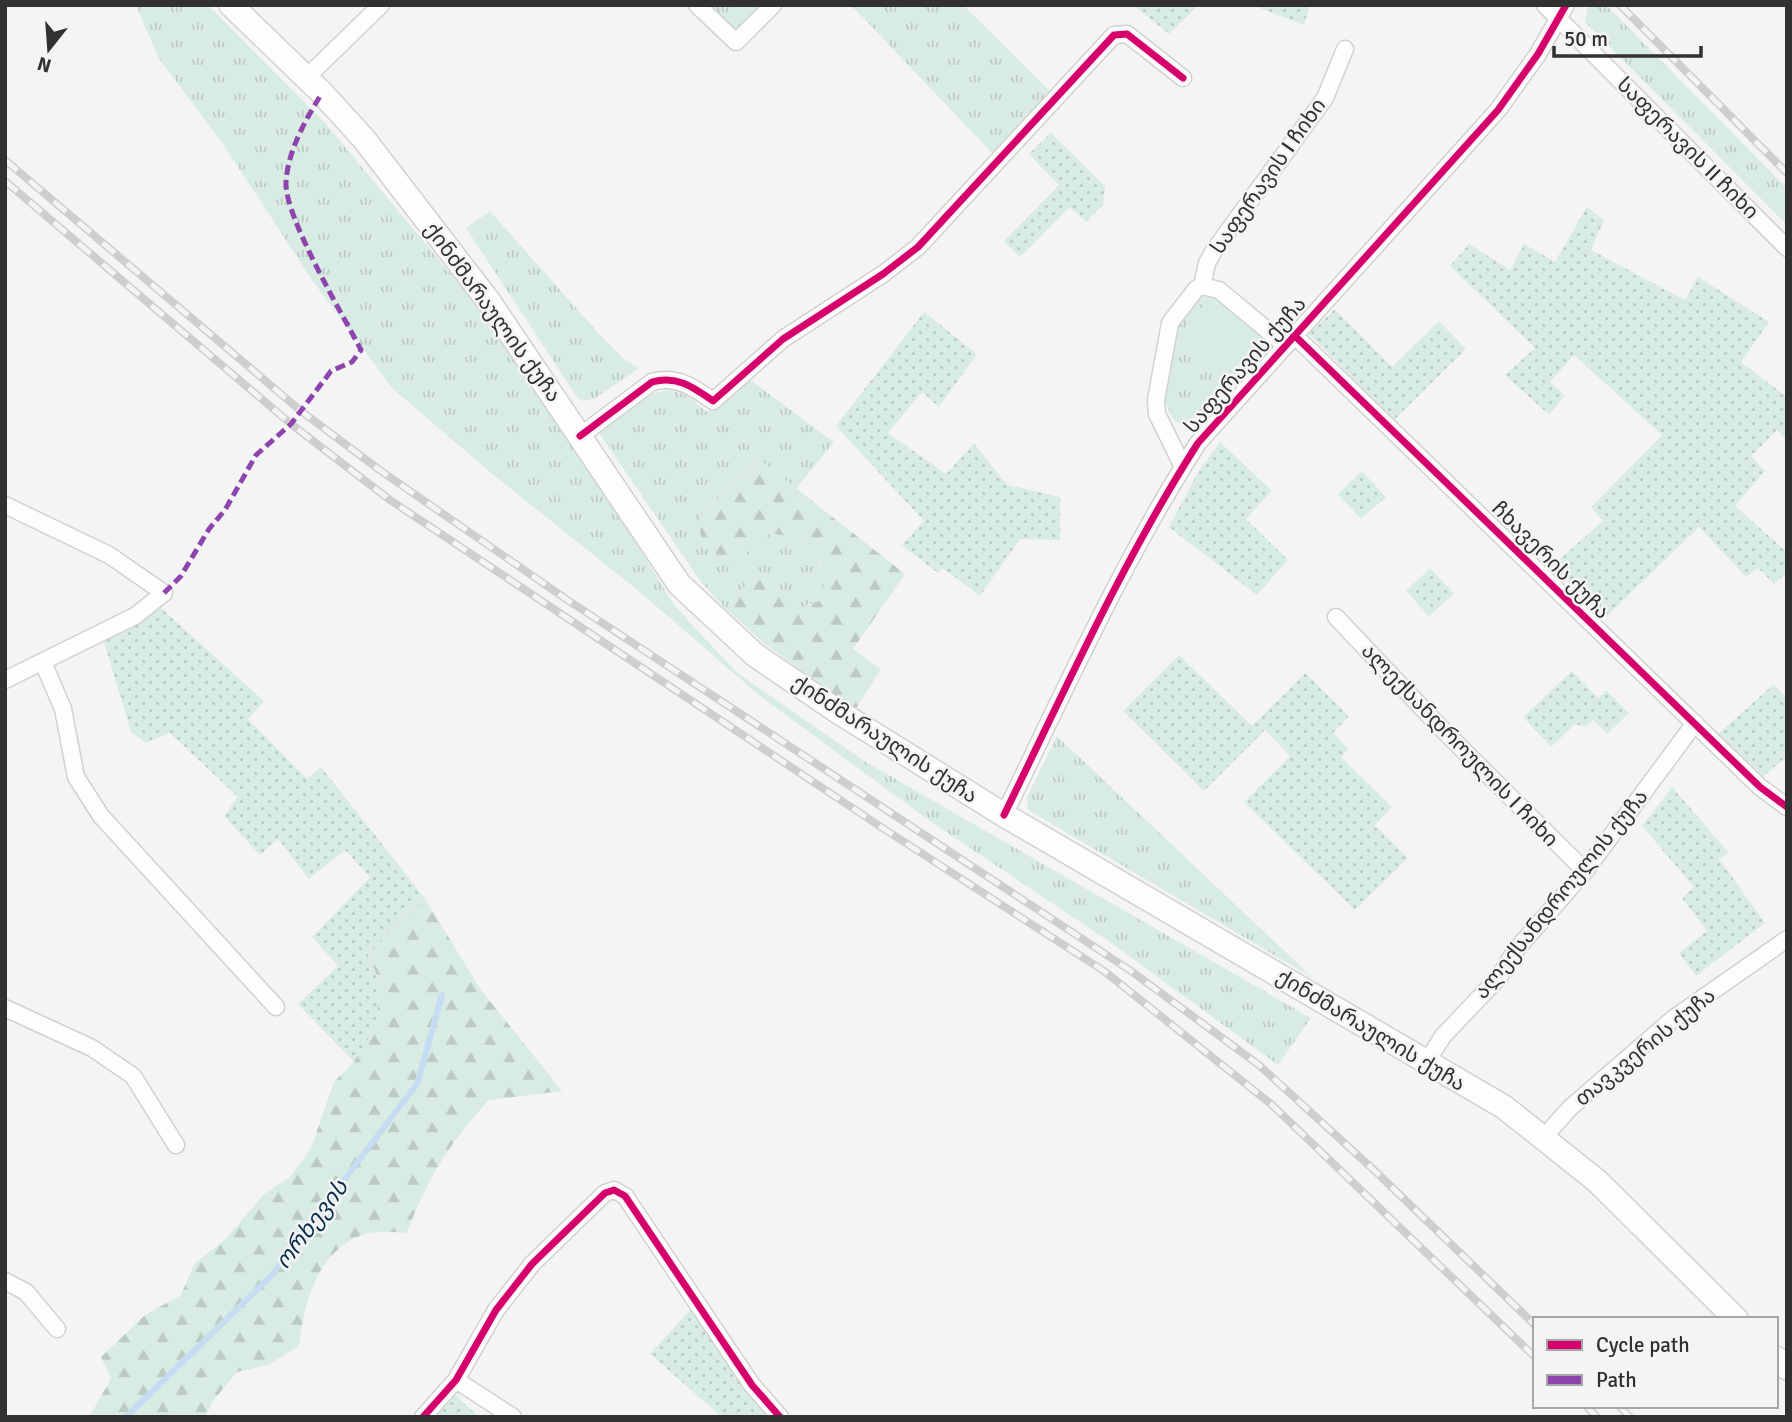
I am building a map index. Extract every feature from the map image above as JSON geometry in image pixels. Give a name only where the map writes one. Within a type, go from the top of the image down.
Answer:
[{"type":"main road","name":"ქინძმარაულის ქუჩა","points":[[231,5],[307,77],[364,139],[491,303],[679,584],[755,655],[837,711],[1004,815],[1504,1107],[1544,1136],[1597,1181],[1734,1317]]},
{"type":"street","points":[[307,77],[381,5]]},
{"type":"street","points":[[696,5],[736,42],[773,5]]},
{"type":"street","points":[[1545,5],[1562,12]]},
{"type":"street","name":"საფერავის II ჩიხი","points":[[1562,12],[1787,248]]},
{"type":"street","name":"საფერავის ქუჩა","points":[[1004,815],[1182,467],[1218,418],[1498,110],[1562,12]]},
{"type":"street","points":[[580,436],[652,382],[662,379],[686,383],[713,401],[783,339],[883,274],[918,247],[1114,35],[1127,34],[1183,78]]},
{"type":"street","name":"საფერავის I ჩიხი","points":[[1289,340],[1219,290],[1202,286],[1207,262],[1215,249],[1325,98],[1345,48]]},
{"type":"street","points":[[1182,467],[1160,422],[1156,400],[1165,338],[1170,323],[1196,289],[1202,286]]},
{"type":"street","name":"ჩხავერის ქუჩა","points":[[1289,340],[1695,723],[1760,788],[1787,807]]},
{"type":"street","points":[[5,505],[109,555],[164,593],[135,616],[5,680]]},
{"type":"street","name":"ალექსანდროულის I ჩიხი","points":[[1336,617],[1439,726],[1585,872]]},
{"type":"street","points":[[43,662],[63,709],[76,777],[101,816],[276,1007]]},
{"type":"street","name":"ალექსანდროულის ქუჩა","points":[[1426,1063],[1443,1036],[1499,977],[1515,951],[1585,872],[1695,723]]},
{"type":"street","name":"თავკვერის ქუჩა","points":[[1544,1136],[1570,1108],[1674,1018],[1787,939]]},
{"type":"street","points":[[5,1008],[92,1048],[133,1076],[176,1144]]},
{"type":"street","points":[[423,1417],[456,1380],[496,1310],[531,1264],[605,1194],[614,1190],[625,1196],[752,1385],[780,1417]]},
{"type":"street","points":[[5,1281],[26,1292],[57,1329]]},
{"type":"street","points":[[456,1380],[513,1417]]},
{"type":"green space","points":[[136,5],[208,5],[325,123],[471,298],[629,531],[674,605],[736,672],[864,761],[1311,1018],[1278,1065],[1107,940],[934,824],[760,696],[641,593],[491,473],[393,389],[312,280],[223,144],[158,57]]},
{"type":"green space","points":[[708,5],[764,5],[735,32]]},
{"type":"green space","points":[[851,5],[963,5],[1050,91],[993,154]]},
{"type":"green space","points":[[1133,5],[1199,5],[1169,34]]},
{"type":"green space","points":[[1252,5],[1310,5],[1304,25]]},
{"type":"green space","points":[[1588,5],[1606,5],[1787,188],[1787,225],[1585,22]]},
{"type":"green space","points":[[1051,133],[1105,186],[1103,205],[1086,222],[1070,207],[1020,257],[1004,241],[1059,185],[1029,154]]},
{"type":"green space","points":[[1587,207],[1604,220],[1591,250],[1685,300],[1698,277],[1769,322],[1741,362],[1787,397],[1787,440],[1777,430],[1751,456],[1765,471],[1735,506],[1787,552],[1787,572],[1774,584],[1758,568],[1746,577],[1699,527],[1605,618],[1552,566],[1603,521],[1591,507],[1662,435],[1574,355],[1550,382],[1565,395],[1549,415],[1505,375],[1535,348],[1450,266],[1469,244],[1510,270],[1524,244],[1555,262]]},
{"type":"green space","points":[[490,211],[600,335],[625,360],[639,368],[594,399],[582,401],[577,397],[466,228]]},
{"type":"green space","points":[[1205,294],[1211,294],[1267,341],[1195,417],[1184,424],[1176,422],[1166,404],[1166,370],[1178,324],[1194,301]]},
{"type":"green space","points":[[1210,298],[1261,341],[1228,380],[1177,337]]},
{"type":"green space","points":[[1335,309],[1392,367],[1439,321],[1466,349],[1394,420],[1309,334]]},
{"type":"green space","points":[[924,312],[977,354],[939,407],[922,392],[888,433],[946,474],[974,443],[1007,485],[1060,497],[1060,540],[1020,539],[980,596],[943,568],[938,573],[902,545],[924,521],[836,426]]},
{"type":"green space","points":[[749,379],[834,442],[795,490],[759,460],[699,517],[769,534],[790,535],[816,550],[826,579],[821,600],[803,607],[749,581],[726,609],[701,582],[599,433],[650,395],[673,391],[688,397],[707,412]]},
{"type":"green space","points":[[1220,442],[1272,491],[1246,519],[1288,560],[1257,595],[1169,527],[1197,474]]},
{"type":"green space","points":[[760,460],[905,574],[853,649],[881,669],[855,710],[765,644],[726,609],[749,581],[770,576],[786,597],[803,607],[821,600],[824,573],[821,561],[815,552],[797,539],[769,534],[741,558],[720,558],[701,537],[699,517]]},
{"type":"green space","points":[[1362,471],[1386,497],[1361,519],[1338,494]]},
{"type":"green space","points":[[1430,568],[1454,594],[1429,616],[1406,591]]},
{"type":"green space","points":[[161,608],[264,701],[248,719],[307,779],[321,767],[424,897],[368,955],[382,987],[374,1028],[354,1062],[298,1004],[338,966],[312,937],[370,877],[345,850],[309,879],[278,839],[260,855],[224,816],[238,797],[170,733],[146,743],[131,732],[104,642]]},
{"type":"green space","points":[[1179,655],[1252,726],[1305,673],[1349,716],[1333,733],[1349,749],[1341,757],[1392,807],[1375,825],[1408,858],[1355,910],[1244,802],[1290,756],[1265,730],[1204,791],[1123,711]]},
{"type":"green space","points":[[1572,671],[1598,698],[1606,690],[1629,713],[1607,734],[1593,720],[1586,727],[1575,724],[1551,747],[1523,717]]},
{"type":"green space","points":[[1774,684],[1787,699],[1787,756],[1760,779],[1717,735]]},
{"type":"green space","points":[[1057,736],[1313,978],[1028,810],[1027,797]]},
{"type":"green space","points":[[1672,787],[1729,853],[1719,859],[1765,923],[1696,976],[1679,953],[1707,931],[1682,898],[1694,887],[1642,826]]},
{"type":"green space","points":[[424,897],[481,990],[562,1091],[489,1100],[441,1162],[407,1233],[366,1234],[340,1248],[329,1259],[313,1285],[299,1346],[268,1365],[237,1372],[213,1401],[205,1417],[89,1417],[111,1379],[101,1357],[145,1315],[181,1295],[194,1264],[226,1239],[264,1194],[290,1177],[311,1148],[334,1082],[354,1062],[382,987],[368,955]]},
{"type":"green space","points":[[691,1309],[767,1417],[722,1417],[650,1354]]},
{"type":"green space","points":[[455,1395],[479,1417],[436,1417]]},
{"type":"waterway","name":"ორხევის","points":[[126,1417],[272,1275],[417,1084],[442,995]]},
{"type":"railway","points":[[1620,5],[1787,173]]},
{"type":"railway","points":[[5,160],[301,411],[381,471],[566,599],[1131,971],[1259,1065],[1375,1171],[1533,1323]]},
{"type":"railway","points":[[5,181],[291,424],[390,500],[881,827],[1104,971],[1271,1104],[1533,1355]]},
{"type":"railway","points":[[1588,1408],[1597,1417]]},
{"type":"railway","points":[[1621,1408],[1630,1417]]},
{"type":"marked path","points":[[164,593],[181,576],[209,529],[225,510],[256,455],[291,424],[331,371],[352,362],[361,350],[304,241],[288,198],[286,182],[290,158],[304,124],[322,93]]},
{"type":"cycle path","points":[[1004,815],[1120,579],[1198,443],[1498,110],[1538,54],[1566,5]]},
{"type":"cycle path","points":[[580,436],[652,382],[677,381],[713,401],[783,339],[883,274],[918,247],[1114,35],[1127,34],[1183,78]]},
{"type":"cycle path","points":[[1294,335],[1760,787],[1787,807]]},
{"type":"cycle path","points":[[423,1417],[456,1380],[496,1310],[532,1264],[605,1193],[614,1190],[625,1196],[752,1385],[780,1417]]}]
